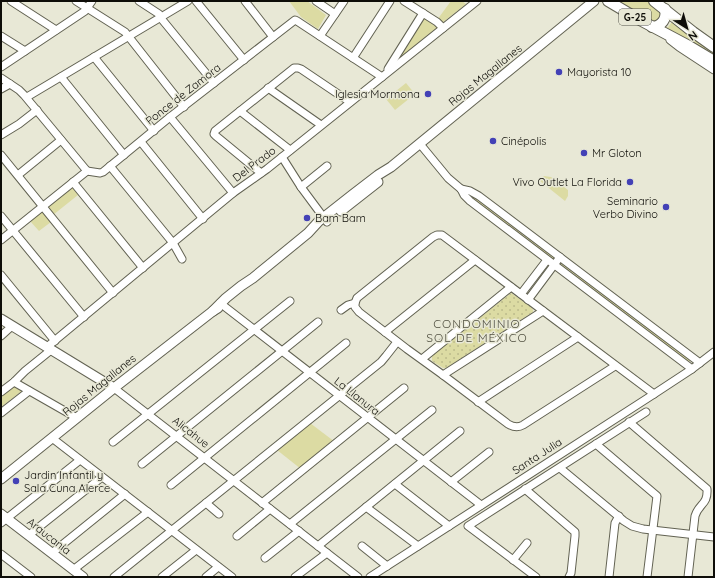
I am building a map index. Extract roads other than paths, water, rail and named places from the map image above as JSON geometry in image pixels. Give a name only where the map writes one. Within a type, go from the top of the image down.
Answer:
[{"type":"main road","name":"G-25","points":[[608,1],[714,61]]},
{"type":"main road","name":"G-25","points":[[654,1],[714,48]]},
{"type":"main road","points":[[652,27],[663,22],[666,17],[665,9]]},
{"type":"street","points":[[11,1],[56,30]]},
{"type":"street","points":[[76,1],[123,31],[184,106]]},
{"type":"street","points":[[1,67],[85,11],[92,1]]},
{"type":"street","points":[[139,1],[158,13],[214,84]]},
{"type":"street","points":[[27,98],[188,1]]},
{"type":"street","points":[[196,1],[244,60]]},
{"type":"street","points":[[245,1],[274,37]]},
{"type":"street","points":[[316,1],[335,14]]},
{"type":"street","points":[[320,36],[344,1]]},
{"type":"street","points":[[353,58],[390,1]]},
{"type":"street","points":[[404,1],[437,22],[443,28]]},
{"type":"street","name":"Del Prado","points":[[1,392],[14,382],[55,341],[203,218],[282,157],[443,28],[468,4],[477,1]]},
{"type":"street","name":"Rojas Magallanes","points":[[1,479],[213,311],[241,286],[308,233],[378,182],[392,167],[594,1]]},
{"type":"street","points":[[384,75],[423,13]]},
{"type":"street","name":"Ponce de Zamora","points":[[87,171],[102,173],[170,117],[296,20],[353,58],[384,75]]},
{"type":"street","points":[[663,33],[679,47],[714,70]]},
{"type":"street","points":[[1,36],[25,51]]},
{"type":"street","points":[[94,57],[154,130]]},
{"type":"street","points":[[261,173],[216,136],[214,132],[268,88],[293,69],[297,68],[301,69],[350,102]]},
{"type":"street","points":[[61,77],[124,155]]},
{"type":"street","points":[[1,78],[19,90],[27,98],[87,171],[1,240]]},
{"type":"street","points":[[1,89],[10,84]]},
{"type":"street","points":[[268,88],[321,125]]},
{"type":"street","points":[[1,135],[19,124],[37,110]]},
{"type":"street","points":[[240,111],[290,150]]},
{"type":"street","points":[[170,117],[234,193]]},
{"type":"street","points":[[18,176],[61,140]]},
{"type":"street","points":[[140,142],[203,218]]},
{"type":"street","points":[[420,144],[448,178],[461,189],[470,202],[692,369]]},
{"type":"street","points":[[1,155],[113,293]]},
{"type":"street","points":[[282,157],[300,187],[325,220]]},
{"type":"street","points":[[110,166],[173,243],[182,259]]},
{"type":"street","points":[[300,187],[327,166]]},
{"type":"street","points":[[72,182],[143,268]]},
{"type":"street","points":[[461,189],[470,191],[479,196],[700,363]]},
{"type":"street","points":[[1,216],[84,317]]},
{"type":"street","points":[[615,366],[523,425],[515,427],[508,424],[397,342],[357,310],[355,303],[358,297],[433,238],[440,235],[654,394]]},
{"type":"street","points":[[528,300],[560,257]]},
{"type":"street","points":[[386,332],[475,260]]},
{"type":"street","points":[[521,294],[547,260]]},
{"type":"street","points":[[1,275],[55,341]]},
{"type":"street","points":[[422,359],[511,287]]},
{"type":"street","points":[[113,442],[290,300]]},
{"type":"street","points":[[341,310],[348,305],[355,303]]},
{"type":"street","name":"La Llanura","points":[[221,304],[481,505]]},
{"type":"street","points":[[443,375],[543,311]]},
{"type":"street","name":"Alicahue","points":[[1,319],[114,388],[358,577]]},
{"type":"street","points":[[142,464],[318,322]]},
{"type":"street","points":[[1,336],[12,326]]},
{"type":"street","points":[[478,402],[578,337]]},
{"type":"street","points":[[114,577],[339,396],[384,358],[397,342]]},
{"type":"street","points":[[171,485],[346,343]]},
{"type":"street","name":"Santa Julia","points":[[370,577],[654,394],[692,369],[714,352]]},
{"type":"street","points":[[14,382],[77,418]]},
{"type":"street","points":[[262,502],[404,388]]},
{"type":"street","points":[[1,413],[29,391]]},
{"type":"street","points":[[290,524],[432,410]]},
{"type":"street","name":"Santa Julia","points":[[514,560],[468,526],[646,412]]},
{"type":"street","points":[[629,422],[706,486],[708,490],[706,499],[698,508],[696,513],[692,534],[688,577]]},
{"type":"street","points":[[318,546],[460,431]]},
{"type":"street","points":[[52,438],[232,577]]},
{"type":"street","points":[[596,444],[657,496],[647,577]]},
{"type":"street","points":[[451,482],[489,452]]},
{"type":"street","points":[[3,518],[80,460]]},
{"type":"street","points":[[560,468],[628,524],[635,527],[653,530],[714,537]]},
{"type":"street","points":[[29,535],[102,477]]},
{"type":"street","points":[[395,484],[449,526]]},
{"type":"street","points":[[525,489],[574,532],[575,536],[571,573],[569,577]]},
{"type":"street","points":[[52,553],[125,494]]},
{"type":"street","points":[[206,503],[219,514]]},
{"type":"street","points":[[366,507],[418,546]]},
{"type":"street","points":[[237,536],[270,509]]},
{"type":"street","points":[[74,570],[148,512]]},
{"type":"street","points":[[609,577],[615,523],[618,516]]},
{"type":"street","name":"Araucanía","points":[[3,518],[29,535],[83,577]]},
{"type":"street","points":[[265,558],[299,531]]},
{"type":"street","points":[[527,543],[514,560],[536,577]]},
{"type":"street","points":[[362,546],[387,566]]},
{"type":"street","points":[[162,577],[196,550]]},
{"type":"street","points":[[295,577],[327,553]]},
{"type":"street","points":[[1,554],[31,577]]},
{"type":"street","points":[[206,577],[218,567]]},
{"type":"place","name":"Mayorista 10","points":[[559,72]]},
{"type":"place","name":"Iglesia Mormona","points":[[428,94]]},
{"type":"place","name":"Cinépolis","points":[[493,141]]},
{"type":"place","name":"Mr Gloton","points":[[584,153]]},
{"type":"place","name":"Vivo Outlet La Florida","points":[[630,182]]},
{"type":"place","name":"Seminario Verbo Divino","points":[[666,207]]},
{"type":"place","name":"Bam Bam","points":[[307,218]]},
{"type":"place","name":"Jardin Infantil y Sala Cuna Alerce","points":[[16,481]]},
{"type":"district","name":"CONDOMINIO SOL DE MÉXICO","points":[[477,330]]}]
